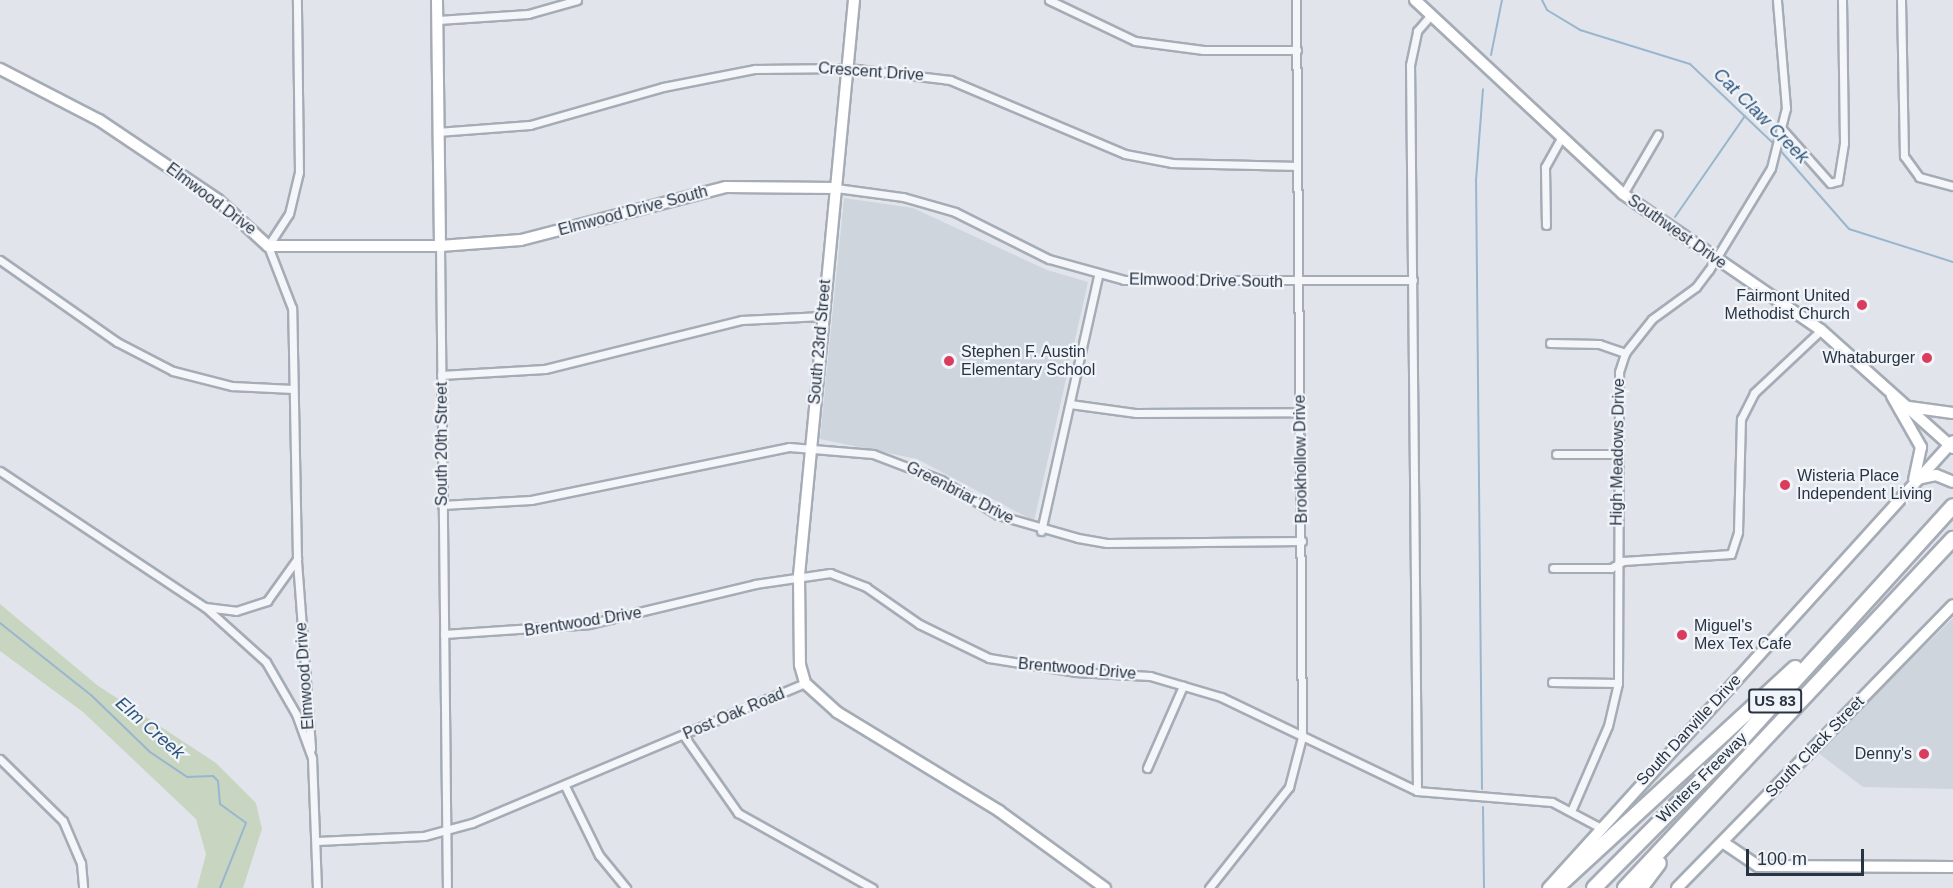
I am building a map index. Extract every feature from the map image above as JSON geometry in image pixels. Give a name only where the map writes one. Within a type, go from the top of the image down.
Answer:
[{"type":"highway","name":"Winters Freeway","points":[[1594,888],[1740,741],[1845,622],[1952,507]]},
{"type":"highway","name":"Winters Freeway","points":[[1625,888],[1953,539]]},
{"type":"highway","points":[[1556,888],[1845,622]]},
{"type":"highway","points":[[1640,888],[1746,759]]},
{"type":"street","points":[[268,246],[289,214],[299,172],[297,0]]},
{"type":"street","name":"South 20th Street","points":[[437,0],[447,888]]},
{"type":"street","points":[[438,20],[528,14],[577,0]]},
{"type":"street","name":"South 23rd Street","points":[[805,683],[797,647],[799,575],[854,0]]},
{"type":"street","points":[[1049,0],[1135,41],[1203,50],[1297,50]]},
{"type":"street","name":"Brookhollow Drive","points":[[1209,888],[1289,786],[1302,737],[1296,0]]},
{"type":"street","name":"Southwest Drive","points":[[1415,0],[1560,140],[1623,194],[1821,330],[1952,444]]},
{"type":"street","name":"High Meadows Drive","points":[[1572,809],[1608,726],[1618,683],[1616,391],[1625,353],[1652,318],[1696,287],[1716,260],[1776,156],[1783,130],[1777,0]]},
{"type":"street","points":[[1783,130],[1830,183],[1838,182],[1844,151],[1842,0]]},
{"type":"street","points":[[1902,0],[1904,156],[1919,177],[1953,186]]},
{"type":"street","points":[[1418,790],[1410,65],[1417,32],[1430,16]]},
{"type":"street","name":"Crescent Drive","points":[[437,132],[530,125],[663,87],[755,69],[848,68],[950,80],[1125,154],[1172,163],[1296,166]]},
{"type":"street","name":"Elmwood Drive","points":[[0,69],[99,120],[218,200],[268,246],[292,308],[297,559],[312,758],[317,888]]},
{"type":"street","points":[[1623,194],[1658,134]]},
{"type":"street","points":[[1546,225],[1545,167],[1560,140]]},
{"type":"street","name":"Elmwood Drive South","points":[[268,246],[440,246],[543,236],[726,187],[836,188],[903,197],[955,212],[1049,260],[1098,275],[1154,283],[1413,280]]},
{"type":"street","points":[[0,260],[117,342],[173,371],[232,386],[293,389]]},
{"type":"street","points":[[1041,531],[1098,275]]},
{"type":"street","points":[[441,375],[544,369],[742,320],[822,316]]},
{"type":"street","points":[[1553,568],[1731,554],[1738,532],[1741,419],[1754,393],[1821,330]]},
{"type":"street","points":[[1550,343],[1599,344],[1625,353]]},
{"type":"street","points":[[1889,390],[1921,447],[1913,483]]},
{"type":"street","points":[[1070,404],[1136,413],[1300,412]]},
{"type":"street","points":[[1908,407],[1953,413]]},
{"type":"street","name":"South Danville Drive","points":[[1548,888],[1599,827],[1913,483],[1952,444]]},
{"type":"street","name":"Greenbriar Drive","points":[[442,506],[531,500],[770,448],[811,448],[873,454],[906,464],[998,515],[1041,531],[1107,543],[1302,541]]},
{"type":"street","points":[[1556,454],[1615,454]]},
{"type":"street","points":[[0,471],[205,607],[266,662],[296,714],[312,758]]},
{"type":"street","points":[[1913,483],[1936,475],[1953,482]]},
{"type":"street","points":[[205,607],[236,611],[267,601],[297,559]]},
{"type":"street","name":"Brentwood Drive","points":[[444,634],[589,624],[799,575],[844,578],[954,644],[989,658],[1065,671],[1150,676],[1221,697],[1418,790],[1534,799],[1572,809],[1599,827]]},
{"type":"street","name":"South Clack Street","points":[[1677,888],[1724,843],[1953,605]]},
{"type":"street","points":[[1552,682],[1618,683]]},
{"type":"street","name":"Post Oak Road","points":[[316,841],[358,842],[447,831],[565,786],[805,683],[837,712],[999,811],[1105,888]]},
{"type":"street","points":[[1147,768],[1184,686]]},
{"type":"street","points":[[684,735],[738,813],[872,888]]},
{"type":"street","points":[[0,759],[63,821],[79,855],[83,888]]},
{"type":"street","points":[[565,786],[599,855],[626,888]]},
{"type":"street","points":[[1724,843],[1758,866],[1953,867]]},
{"type":"shaded area","name":"Stephen F. Austin Elementary School","points":[[844,198],[913,208],[1047,270],[1088,282],[1034,521],[917,459],[820,439]]},
{"type":"shaded area","points":[[1953,618],[1953,789],[1863,787],[1817,752]]},
{"type":"green space","points":[[0,604],[97,685],[216,763],[256,803],[262,829],[243,888],[197,888],[206,854],[196,819],[83,712],[0,651]]},
{"type":"waterway","points":[[1491,55],[1502,0]]},
{"type":"waterway","name":"Cat Claw Creek","points":[[1542,0],[1547,10],[1580,30],[1690,64],[1775,145]]},
{"type":"waterway","points":[[1482,789],[1476,180],[1483,89]]},
{"type":"waterway","points":[[1675,217],[1745,116]]},
{"type":"waterway","name":"Cat Claw Creek","points":[[1779,149],[1849,229],[1953,262]]},
{"type":"waterway","name":"Elm Creek","points":[[0,623],[91,695],[150,752],[187,777],[213,776],[218,781],[220,804],[246,823],[220,888]]},
{"type":"waterway","points":[[1483,807],[1484,888]]},
{"type":"place","name":"Fairmont United Methodist Church","points":[[1862,305]]},
{"type":"place","name":"Whataburger","points":[[1927,358]]},
{"type":"place","name":"Stephen F. Austin Elementary School","points":[[949,361]]},
{"type":"place","name":"Wisteria Place Independent Living","points":[[1785,485]]},
{"type":"place","name":"Miguel's Mex Tex Cafe","points":[[1682,635]]},
{"type":"place","name":"Denny's","points":[[1924,754]]}]
